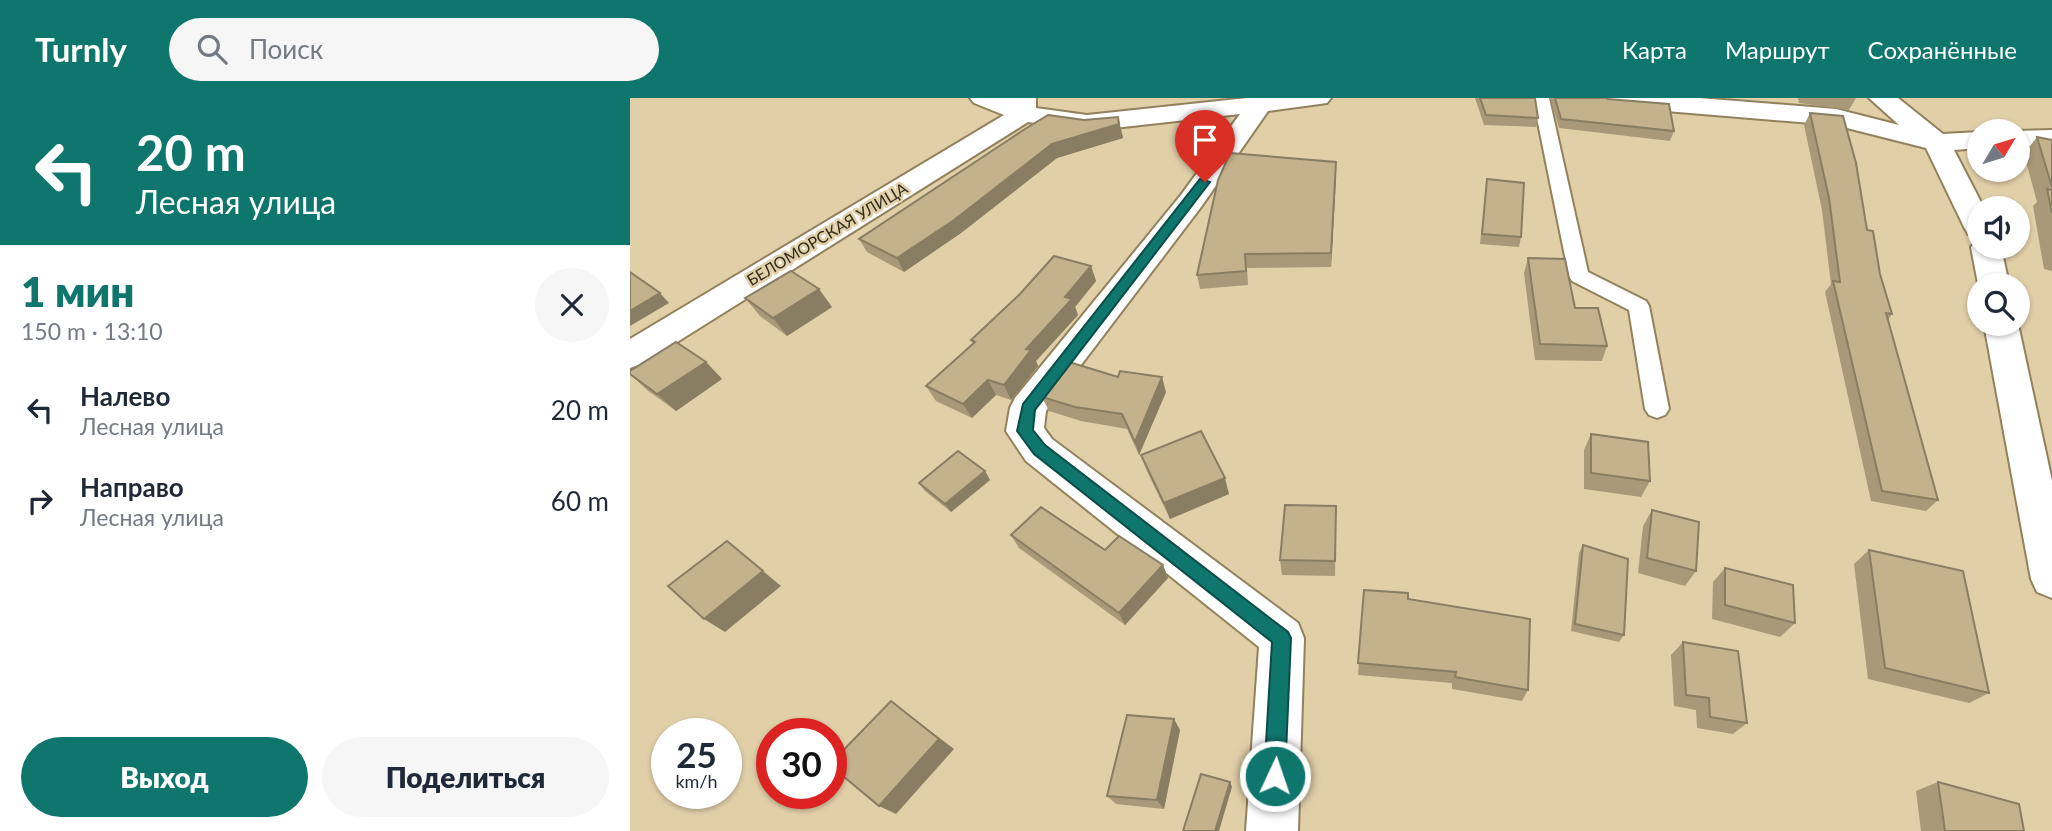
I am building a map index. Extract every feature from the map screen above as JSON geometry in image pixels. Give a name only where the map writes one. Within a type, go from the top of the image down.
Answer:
[{"type":"street","points":[[983,98],[1087,123],[1318,98]]},
{"type":"street","points":[[1606,98],[1836,117],[1937,143],[1967,141]]},
{"type":"street","points":[[1882,98],[1937,143],[1967,203]]},
{"type":"street","name":"БЕЛОМОРСКАЯ УЛИЦА","points":[[630,355],[1023,106]]},
{"type":"street","points":[[1259,106],[1191,201],[1028,408],[1025,431],[1039,450],[1282,638],[1272,831]]},
{"type":"street","points":[[2030,138],[2052,138]]},
{"type":"street","points":[[2003,336],[2052,579]]},
{"type":"lane","points":[[1541,98],[1579,276],[1639,306],[1657,409]]},
{"type":"building","points":[[1480,98],[1535,98],[1538,118],[1486,115]]},
{"type":"building","points":[[1555,98],[1607,98],[1669,104],[1674,131],[1561,119]]},
{"type":"building","points":[[1810,113],[1843,116],[1856,163],[1867,230],[1873,231],[1880,274],[1892,314],[1886,313],[1938,500],[1882,491],[1833,281],[1840,282],[1829,198]]},
{"type":"building","points":[[1048,115],[1084,120],[1118,117],[1119,124],[1052,144],[954,220],[897,258],[859,239],[1025,129]]},
{"type":"building","points":[[2037,137],[2052,140],[2052,187]]},
{"type":"building","points":[[1230,153],[1336,162],[1331,253],[1245,254],[1246,271],[1197,275],[1218,180]]},
{"type":"building","points":[[1487,179],[1524,183],[1521,237],[1482,234]]},
{"type":"building","points":[[2047,189],[2052,190],[2052,213]]},
{"type":"building","points":[[1054,256],[1091,266],[1065,297],[1072,299],[1026,349],[1031,350],[1004,385],[988,380],[963,404],[926,386],[975,342],[971,340],[1020,294]]},
{"type":"building","points":[[1528,258],[1565,259],[1575,308],[1598,308],[1607,346],[1540,344]]},
{"type":"building","points":[[791,271],[819,289],[773,318],[745,298]]},
{"type":"building","points":[[630,272],[660,293],[630,311]]},
{"type":"building","points":[[676,342],[706,362],[657,394],[630,374],[630,371]]},
{"type":"building","points":[[1069,362],[1118,377],[1120,371],[1162,377],[1135,442],[1122,414],[1075,407],[1042,397]]},
{"type":"building","points":[[1201,431],[1225,478],[1164,503],[1141,455]]},
{"type":"building","points":[[1591,434],[1648,442],[1650,481],[1591,473]]},
{"type":"building","points":[[958,451],[985,471],[945,504],[919,483]]},
{"type":"building","points":[[1285,505],[1336,506],[1335,561],[1280,560]]},
{"type":"building","points":[[1041,507],[1105,550],[1119,536],[1163,565],[1119,613],[1011,535]]},
{"type":"building","points":[[1652,510],[1699,522],[1696,571],[1647,558]]},
{"type":"building","points":[[727,541],[763,571],[704,619],[668,586]]},
{"type":"building","points":[[1583,545],[1628,559],[1624,635],[1575,624]]},
{"type":"building","points":[[1869,550],[1963,571],[1989,693],[1885,668]]},
{"type":"building","points":[[1725,568],[1793,585],[1795,623],[1725,605]]},
{"type":"building","points":[[1364,590],[1408,593],[1408,599],[1530,619],[1528,690],[1455,677],[1456,672],[1358,663]]},
{"type":"building","points":[[1683,642],[1738,651],[1747,723],[1710,717],[1709,698],[1686,695]]},
{"type":"building","points":[[891,701],[939,739],[879,806],[847,779],[847,746]]},
{"type":"building","points":[[1127,715],[1174,719],[1157,800],[1107,796]]},
{"type":"building","points":[[1201,774],[1230,782],[1215,831],[1183,831]]},
{"type":"building","points":[[1938,782],[2019,804],[2024,831],[1945,831]]},
{"type":"route","points":[[1205,182],[1028,408],[1025,431],[1039,450],[1282,638],[1275,776]]}]
